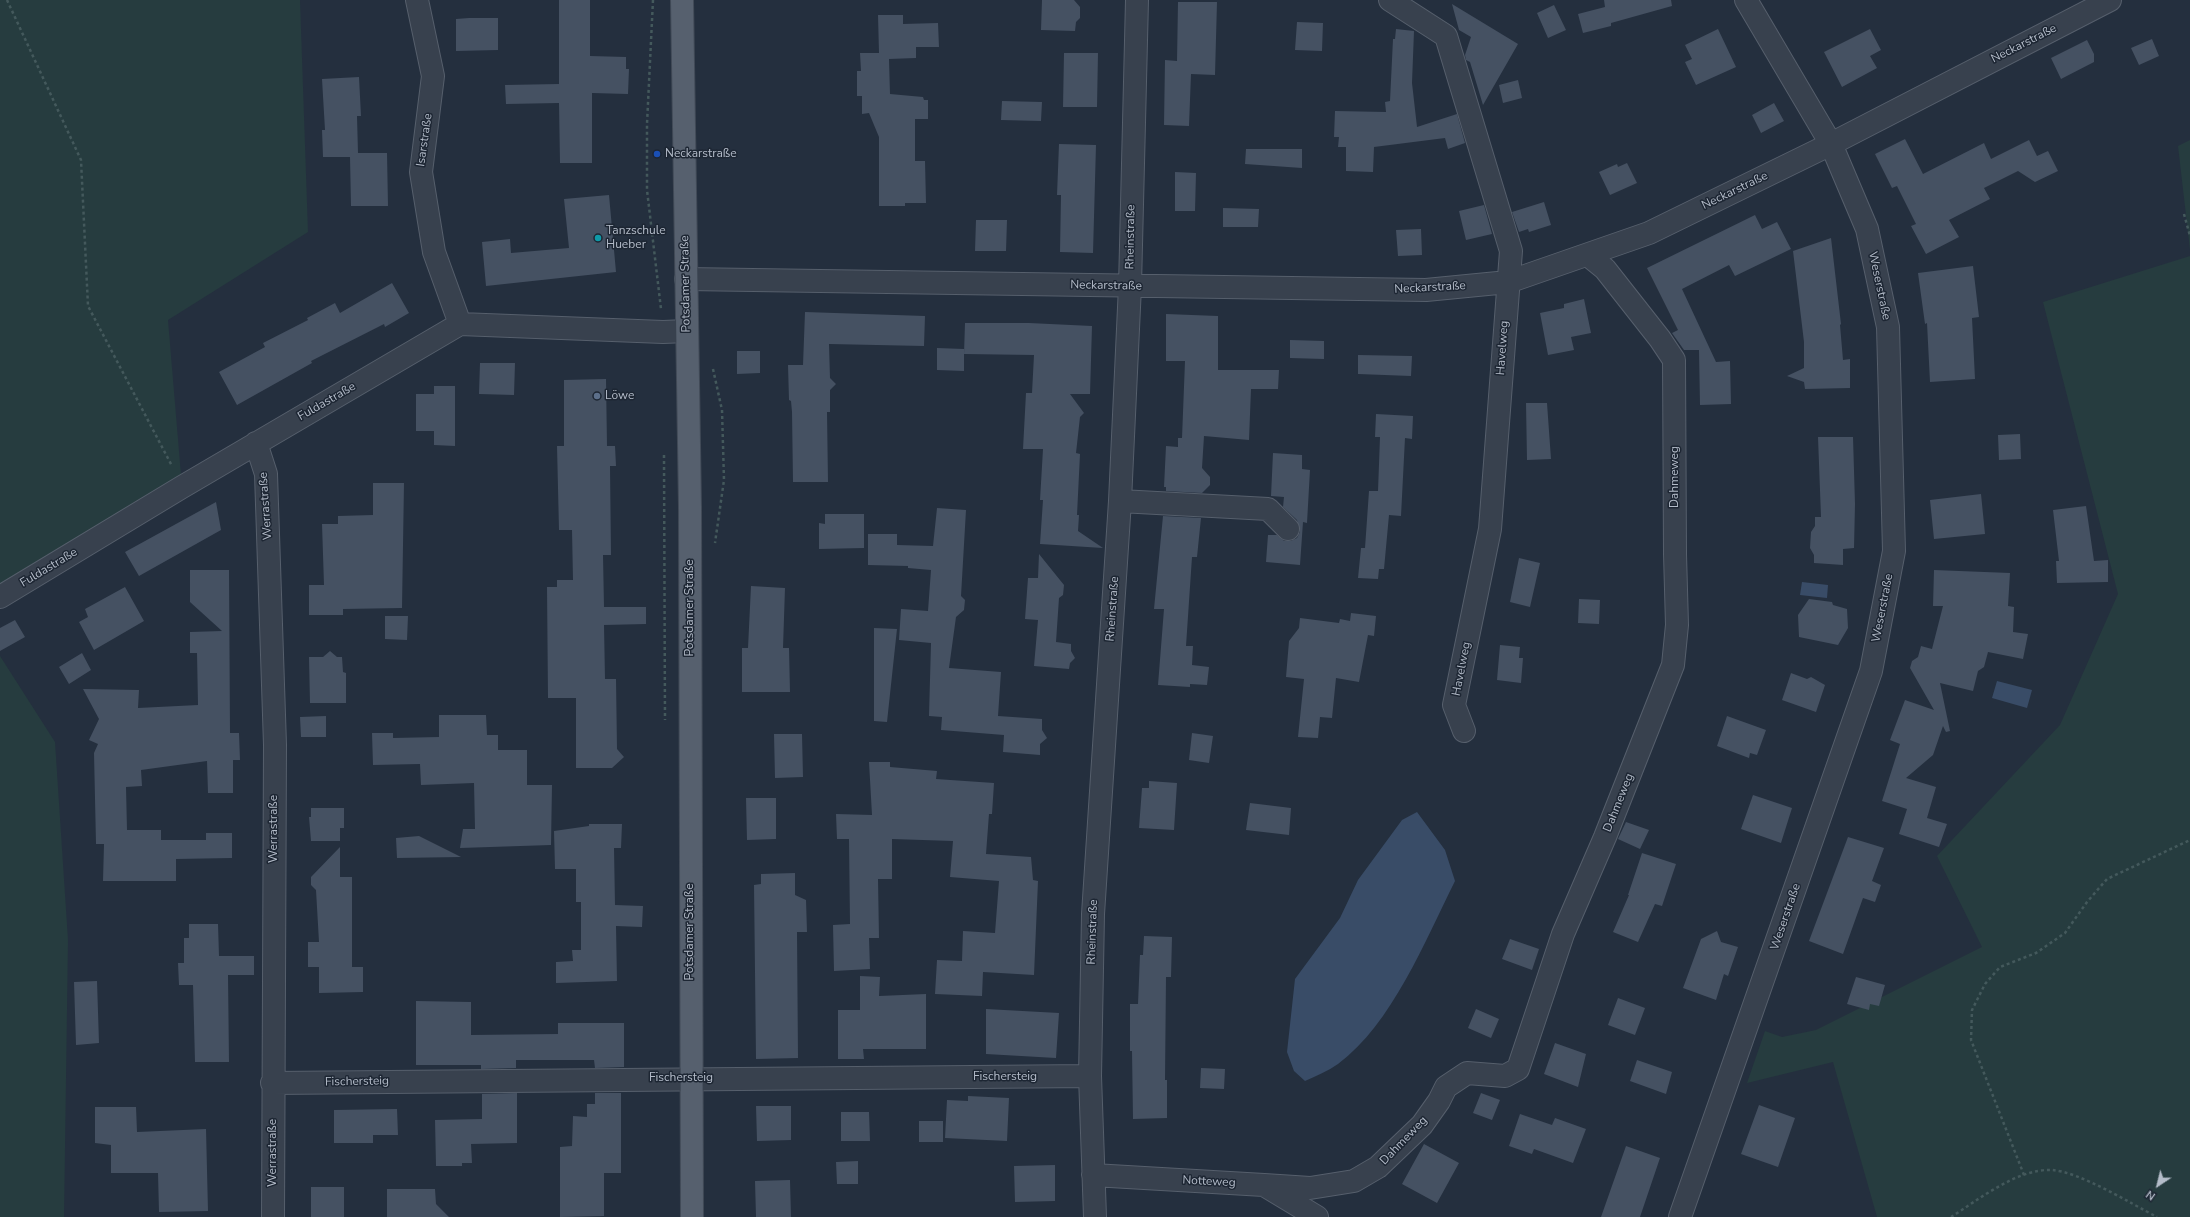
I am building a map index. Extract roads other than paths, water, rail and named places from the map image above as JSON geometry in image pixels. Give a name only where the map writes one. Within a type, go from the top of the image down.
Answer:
[{"type":"main road","name":"Potsdamer Straße","points":[[682,0],[690,507],[692,1217]]},
{"type":"street","name":"Isarstraße","points":[[417,0],[433,76],[421,172],[434,252],[460,324]]},
{"type":"street","name":"Rheinstraße","points":[[1095,1217],[1090,1076],[1093,914],[1120,501],[1130,286],[1137,0]]},
{"type":"street","name":"Havelweg","points":[[1390,0],[1446,36],[1511,251],[1490,529],[1454,706],[1464,731]]},
{"type":"street","name":"Weserstraße","points":[[1680,1217],[1820,822],[1871,671],[1894,551],[1888,327],[1867,229],[1831,144],[1746,0]]},
{"type":"street","name":"Neckarstraße","points":[[686,279],[1426,290],[1508,282],[1589,256],[1649,233],[1831,144],[2110,0]]},
{"type":"street","name":"Dahmeweg","points":[[1264,1185],[1310,1188],[1354,1181],[1378,1167],[1422,1125],[1439,1101],[1446,1086],[1467,1074],[1505,1076],[1518,1069],[1564,934],[1608,830],[1673,665],[1678,625],[1675,554],[1674,360],[1660,339],[1605,269],[1589,256]]},
{"type":"street","points":[[460,324],[663,332],[687,331]]},
{"type":"street","name":"Fuldastraße","points":[[0,597],[182,486],[460,324]]},
{"type":"street","name":"Werrastraße","points":[[256,443],[266,474],[275,745],[272,1083],[273,1217]]},
{"type":"street","points":[[1120,501],[1268,509],[1288,529]]},
{"type":"street","name":"Fischersteig","points":[[272,1083],[691,1078],[1090,1076]]},
{"type":"street","name":"Notteweg","points":[[1093,1175],[1264,1185],[1317,1217]]},
{"type":"water","points":[[1802,582],[1828,585],[1827,598],[1800,595]]},
{"type":"water","points":[[1997,681],[2032,690],[2027,708],[1992,698]]},
{"type":"water","points":[[1417,812],[1445,850],[1455,881],[1406,980],[1375,1027],[1357,1047],[1338,1064],[1305,1081],[1294,1071],[1287,1052],[1295,979],[1340,918],[1358,880],[1402,820]]},
{"type":"place","name":"Neckarstraße","points":[[657,154]]},
{"type":"place","name":"Tanzschule Hueber","points":[[598,238]]},
{"type":"place","name":"Löwe","points":[[597,396]]}]
